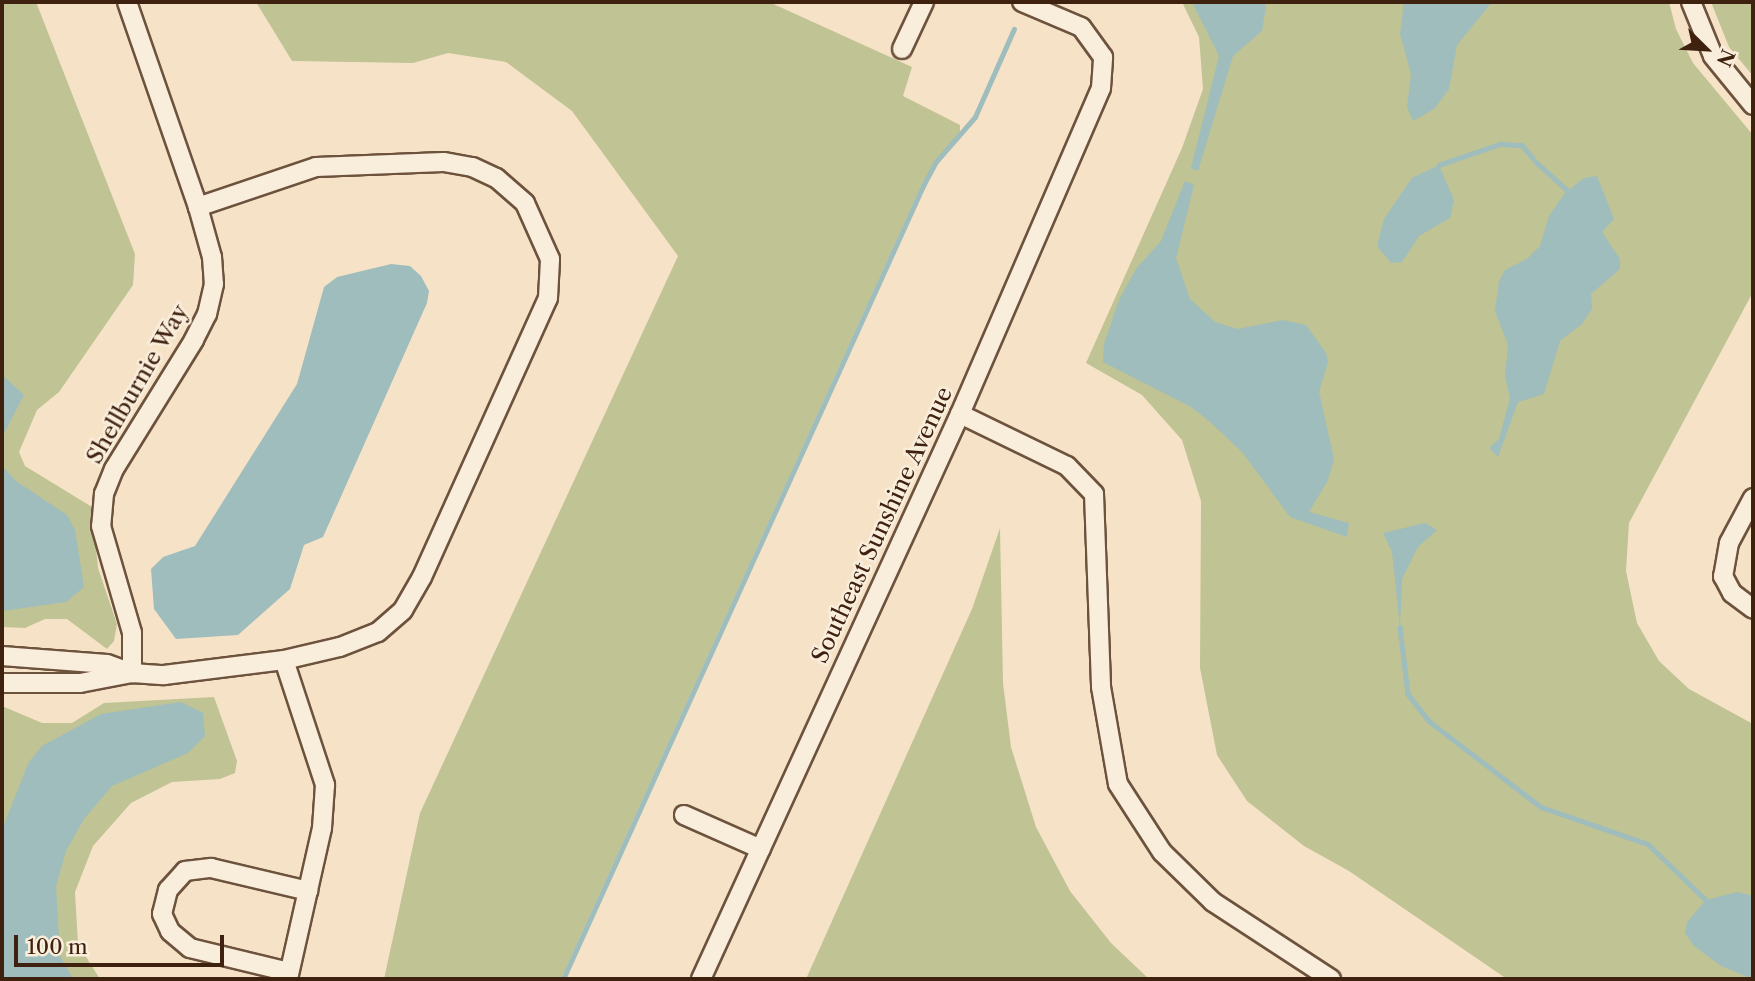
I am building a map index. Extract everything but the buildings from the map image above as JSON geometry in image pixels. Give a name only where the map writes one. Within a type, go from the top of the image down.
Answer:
[{"type":"street","name":"Shellburnie Way","points":[[127,2],[198,207],[212,257],[214,284],[207,314],[114,469],[104,494],[101,526],[132,634],[132,673]]},
{"type":"street","points":[[902,49],[924,2]]},
{"type":"street","name":"Southeast Sunshine Avenue","points":[[701,979],[960,414],[1101,89],[1103,57],[1081,27],[1022,2]]},
{"type":"street","points":[[1690,2],[1713,56],[1753,105]]},
{"type":"street","points":[[2,683],[80,683],[132,673],[164,675],[284,660],[340,647],[378,632],[403,610],[422,577],[548,298],[550,259],[525,203],[496,178],[472,167],[443,162],[316,167],[198,207]]},
{"type":"street","points":[[960,414],[1067,466],[1094,494],[1101,687],[1118,783],[1162,852],[1213,902],[1331,979]]},
{"type":"street","points":[[1753,498],[1729,542],[1723,576],[1732,593],[1753,609]]},
{"type":"street","points":[[2,656],[107,664],[132,673]]},
{"type":"street","points":[[284,660],[324,785],[322,828],[308,891],[288,976],[190,948],[170,931],[162,914],[168,890],[186,870],[211,868],[308,891]]},
{"type":"street","points":[[684,815],[761,849]]},
{"type":"green space","points":[[2,2],[36,2],[135,254],[133,285],[59,392],[37,410],[19,452],[25,466],[92,507],[98,568],[117,624],[114,641],[107,649],[67,619],[45,619],[25,628],[2,627]]},
{"type":"green space","points":[[256,2],[769,2],[912,67],[903,96],[960,125],[960,137],[922,184],[561,979],[384,979],[420,813],[678,256],[572,111],[506,62],[448,53],[413,63],[292,61]]},
{"type":"green space","points":[[1182,2],[1669,2],[1676,29],[1693,63],[1753,135],[1753,292],[1629,523],[1626,571],[1637,623],[1659,661],[1689,689],[1753,724],[1753,979],[1507,979],[1349,871],[1304,846],[1247,801],[1217,755],[1200,668],[1201,501],[1182,440],[1142,395],[1086,363],[1182,148],[1203,89],[1199,37]]},
{"type":"green space","points":[[1711,2],[1753,2],[1753,76],[1729,47]]},
{"type":"green space","points":[[1000,528],[1003,683],[1011,747],[1036,827],[1070,891],[1111,943],[1149,979],[806,979],[972,609]]},
{"type":"green space","points":[[214,697],[237,761],[235,773],[220,779],[172,782],[131,803],[93,846],[75,892],[78,944],[100,979],[2,979],[2,706],[42,723],[72,723],[104,703]]},
{"type":"water","points":[[1192,2],[1264,2],[1266,7],[1262,31],[1233,56],[1198,171],[1191,168],[1219,56]]},
{"type":"water","points":[[1404,2],[1492,2],[1457,45],[1449,89],[1434,109],[1413,121],[1407,107],[1411,74],[1400,34]]},
{"type":"water","points":[[1439,165],[1454,200],[1450,218],[1419,236],[1402,262],[1391,263],[1377,246],[1384,219],[1412,178]]},
{"type":"water","points":[[1597,176],[1614,219],[1602,232],[1620,259],[1620,269],[1591,294],[1592,309],[1582,324],[1560,341],[1544,394],[1518,402],[1498,457],[1489,448],[1499,439],[1510,398],[1505,376],[1508,345],[1495,311],[1499,281],[1505,270],[1527,259],[1540,246],[1549,216],[1565,193],[1584,178]]},
{"type":"water","points":[[1185,181],[1194,185],[1176,258],[1190,299],[1215,322],[1237,329],[1283,320],[1306,325],[1326,353],[1328,362],[1319,392],[1334,459],[1328,480],[1309,512],[1349,523],[1347,537],[1290,517],[1242,452],[1209,421],[1191,407],[1103,362],[1104,344],[1119,300],[1136,269],[1161,241]]},
{"type":"water","points":[[391,264],[410,266],[421,276],[429,291],[427,303],[323,537],[304,545],[290,589],[238,635],[176,639],[154,609],[151,569],[163,557],[195,546],[297,384],[324,287],[337,277]]},
{"type":"water","points":[[2,375],[24,395],[2,437]]},
{"type":"water","points":[[2,466],[16,481],[67,515],[75,530],[84,587],[66,602],[2,611]]},
{"type":"water","points":[[1425,523],[1437,530],[1418,547],[1402,579],[1400,627],[1392,552],[1383,533]]},
{"type":"water","points":[[181,702],[203,713],[205,736],[188,753],[112,786],[84,819],[66,851],[56,886],[60,956],[73,979],[2,979],[2,829],[29,762],[42,746],[101,714]]},
{"type":"water","points":[[1737,892],[1753,896],[1753,979],[1721,966],[1694,946],[1685,933],[1687,922],[1706,900]]},
{"type":"waterway","points":[[563,979],[923,186],[935,163],[975,117],[1014,29]]},
{"type":"waterway","points":[[1439,165],[1500,144],[1522,145],[1533,158]]},
{"type":"waterway","points":[[1536,162],[1567,190]]},
{"type":"waterway","points":[[1400,627],[1408,694],[1429,721],[1541,807],[1648,844],[1706,900]]}]
